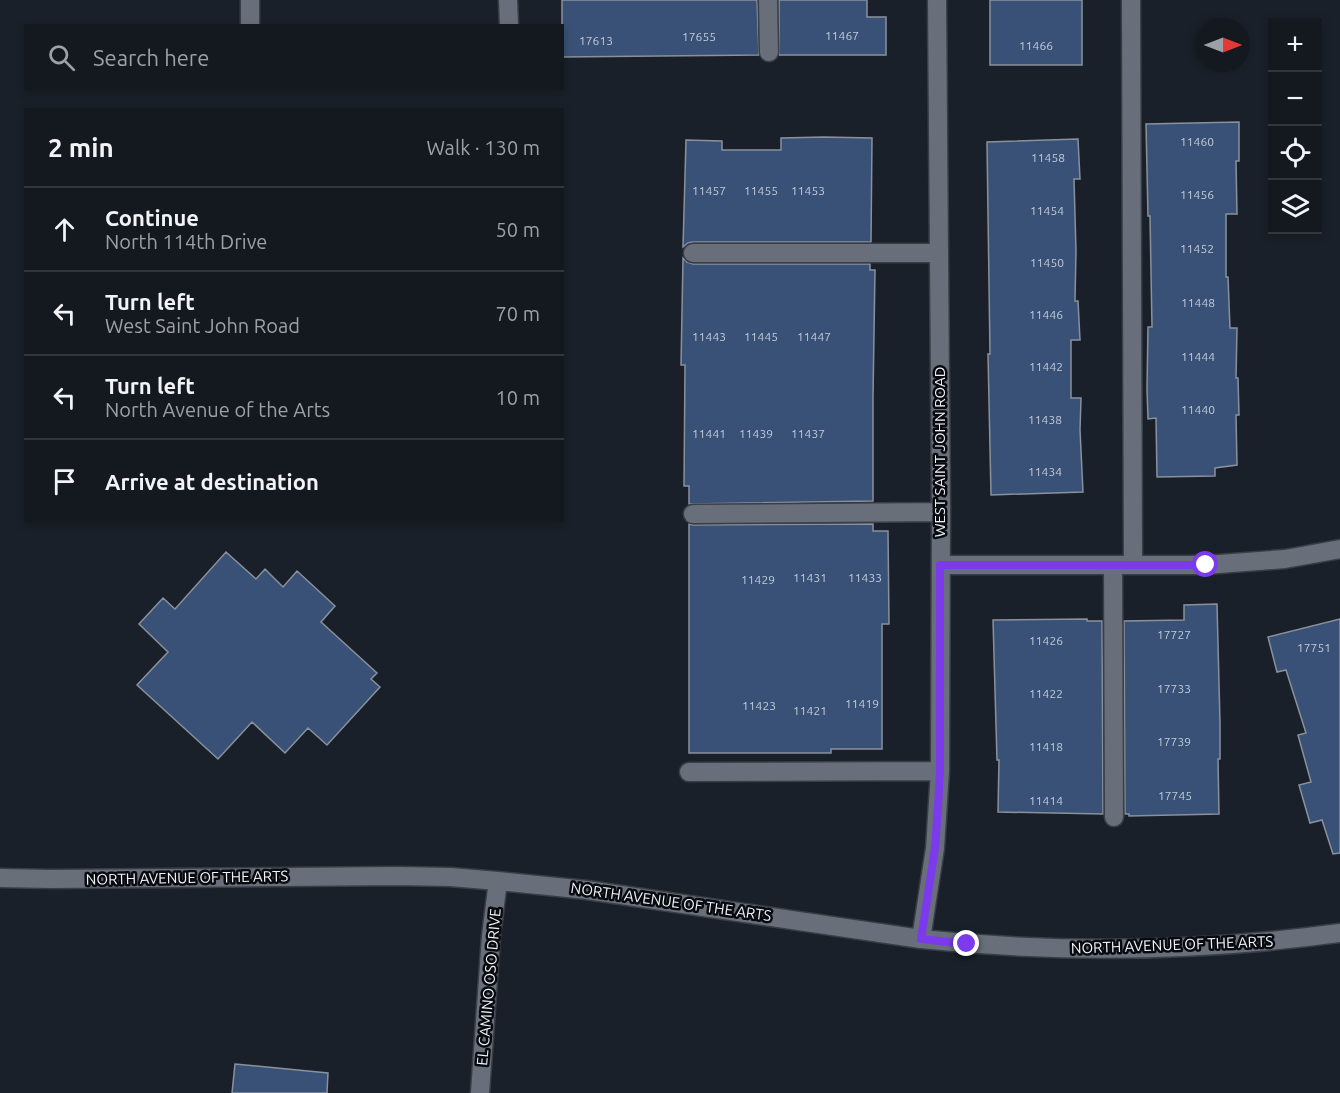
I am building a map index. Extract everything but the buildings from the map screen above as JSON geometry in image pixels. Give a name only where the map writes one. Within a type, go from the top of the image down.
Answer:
[{"type":"street","points":[[249,0],[250,24]]},
{"type":"street","points":[[508,0],[509,24]]},
{"type":"street","points":[[768,0],[769,52]]},
{"type":"street","name":"WEST SAINT JOHN ROAD","points":[[921,939],[935,848],[940,771],[937,0]]},
{"type":"street","points":[[1131,0],[1133,565]]},
{"type":"street","points":[[693,253],[939,253]]},
{"type":"street","points":[[693,514],[940,512]]},
{"type":"street","points":[[940,565],[1206,565],[1285,559],[1340,549]]},
{"type":"street","points":[[1113,565],[1114,817]]},
{"type":"street","points":[[689,772],[940,771]]},
{"type":"street","name":"NORTH AVENUE OF THE ARTS","points":[[0,878],[347,875],[450,877],[587,890],[921,939],[1023,947],[1124,949],[1238,945],[1340,933]]},
{"type":"street","name":"EL CAMINO OSO DRIVE","points":[[480,1093],[489,959],[498,881]]},
{"type":"route","points":[[967,944],[921,939],[935,848],[940,771],[940,565],[1206,565]]}]
